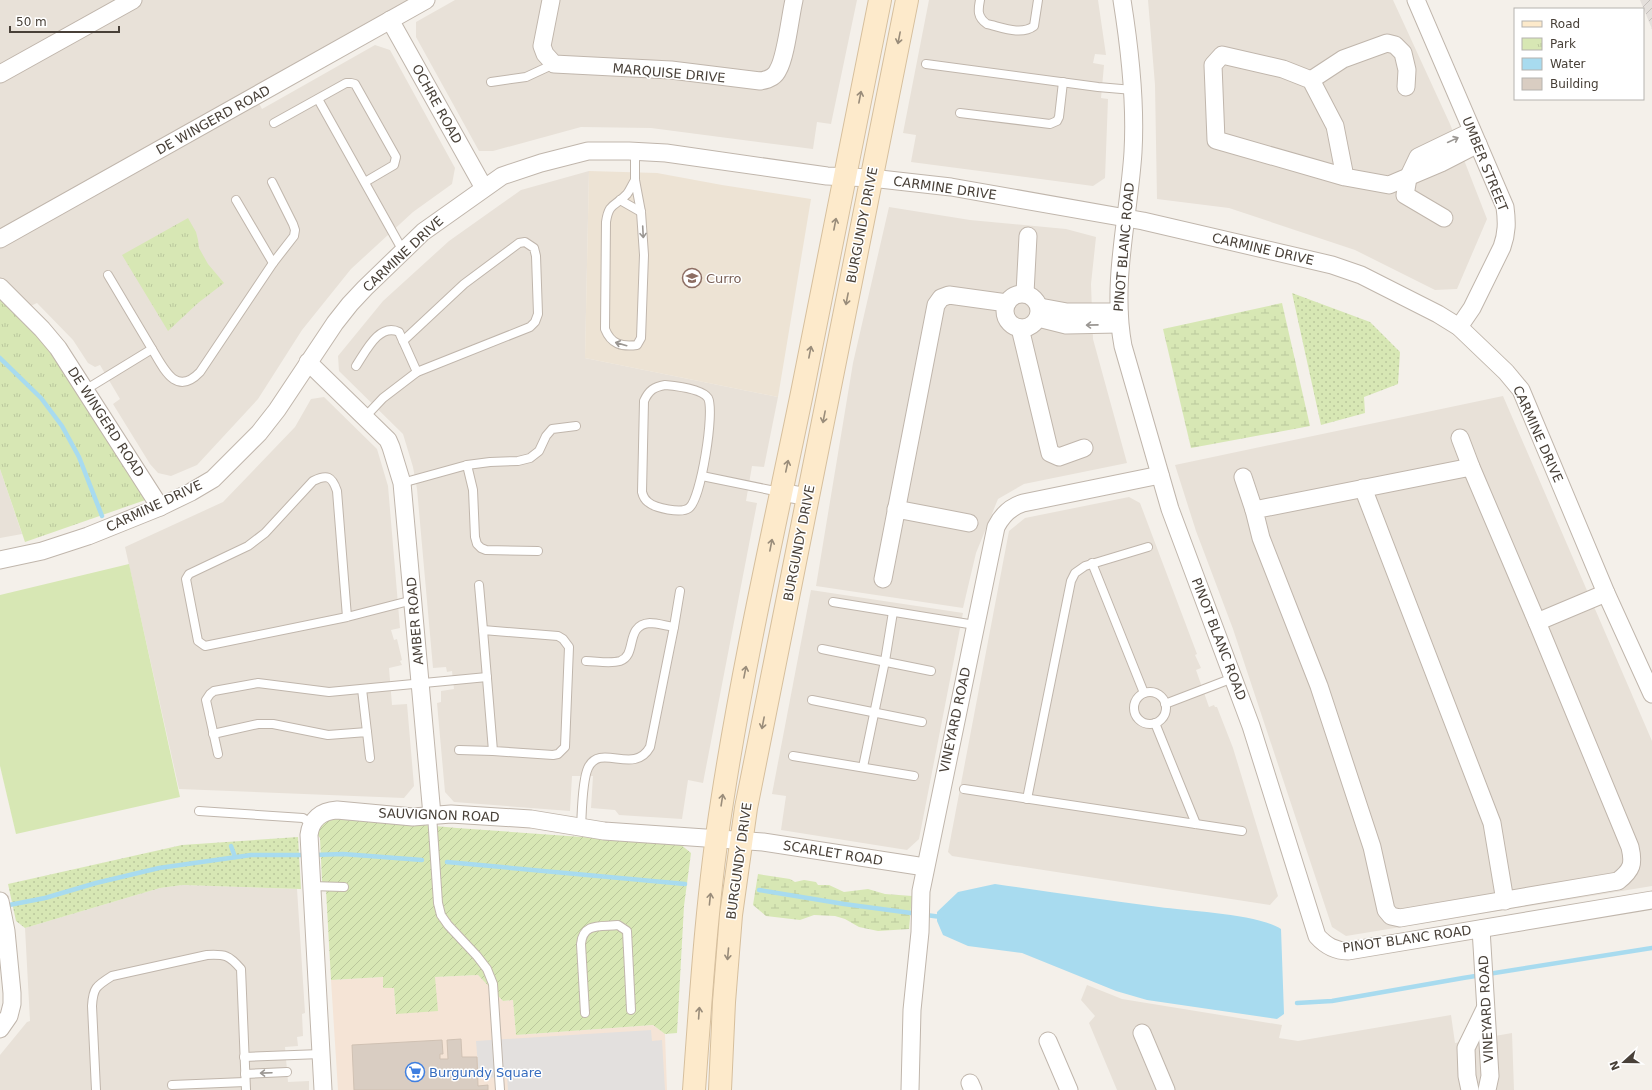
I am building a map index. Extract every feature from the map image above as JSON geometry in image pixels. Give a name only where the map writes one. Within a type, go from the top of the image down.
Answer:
[{"type":"main road","name":"BURGUNDY DRIVE","points":[[694,1090],[706,928],[717,839],[737,709],[880,0]]},
{"type":"main road","name":"BURGUNDY DRIVE","points":[[720,1090],[724,994],[731,915],[746,808],[907,0]]},
{"type":"street","points":[[0,74],[133,0]]},
{"type":"street","name":"DE WINGERD ROAD","points":[[0,239],[426,0]]},
{"type":"street","points":[[551,0],[542,46],[545,54],[554,64]]},
{"type":"street","name":"MARQUISE DRIVE","points":[[554,64],[671,70],[745,80],[766,80],[778,71],[781,64],[794,0]]},
{"type":"street","name":"PINOT BLANC ROAD","points":[[1122,0],[1131,56],[1133,90],[1133,153],[1125,218],[1119,318],[1126,360],[1170,509],[1251,726],[1317,936],[1323,942],[1336,949],[1348,951],[1652,900]]},
{"type":"street","name":"UMBER STREET","points":[[1416,0],[1505,207],[1507,224],[1506,236],[1502,247],[1472,308],[1459,327]]},
{"type":"street","name":"OCHRE ROAD","points":[[390,20],[484,188]]},
{"type":"street","points":[[1311,80],[1343,59],[1387,43],[1395,45],[1403,53],[1407,70],[1406,87]]},
{"type":"street","points":[[1345,177],[1335,126],[1311,80],[1283,69],[1222,55],[1213,65],[1216,140],[1345,177],[1389,185],[1408,178]]},
{"type":"street","points":[[1444,218],[1405,195],[1408,178],[1418,157],[1475,138]]},
{"type":"street","name":"CARMINE DRIVE","points":[[0,560],[42,551],[88,536],[160,507],[191,492],[213,479],[259,433],[277,410],[308,362],[350,304],[403,251],[438,221],[502,176],[562,157],[588,151],[635,151],[666,153],[827,176],[871,178],[951,187],[1125,218],[1332,265],[1357,273],[1438,314],[1459,327],[1506,372],[1521,390],[1606,592],[1652,694]]},
{"type":"street","points":[[1025,293],[1028,236]]},
{"type":"street","name":"DE WINGERD ROAD","points":[[0,287],[42,329],[58,348],[160,507]]},
{"type":"street","points":[[1025,293],[1034,298],[1039,313],[1031,326],[1020,328],[1010,323],[1007,319],[1005,308],[1007,303],[1014,295],[1025,293]]},
{"type":"street","points":[[883,579],[936,305],[941,298],[949,295],[1007,303]]},
{"type":"street","points":[[1039,313],[1067,312],[1119,318]]},
{"type":"street","points":[[1020,328],[1050,453],[1059,457],[1084,448]]},
{"type":"street","name":"AMBER ROAD","points":[[308,362],[388,440],[402,483],[432,815]]},
{"type":"street","points":[[1243,477],[1254,510],[1261,538],[1324,700],[1372,847],[1386,910],[1391,916],[1400,918],[1618,881],[1628,874],[1633,861],[1630,847],[1460,438]]},
{"type":"street","points":[[1254,510],[1471,467]]},
{"type":"street","name":"VINEYARD ROAD","points":[[910,1090],[913,996],[920,932],[921,894],[925,867],[994,534],[1000,520],[1009,509],[1023,503],[1160,475]]},
{"type":"street","points":[[1363,488],[1492,823],[1505,901]]},
{"type":"street","points":[[781,492],[808,497]]},
{"type":"street","points":[[896,509],[969,523]]},
{"type":"street","points":[[1537,622],[1606,592]]},
{"type":"street","name":"SAUVIGNON ROAD","points":[[310,829],[320,815],[331,811],[413,817],[451,814],[531,819],[604,831],[717,839]]},
{"type":"street","points":[[310,829],[311,884],[323,1090]]},
{"type":"street","name":"SCARLET ROAD","points":[[717,839],[763,842],[925,867]]},
{"type":"street","points":[[0,902],[6,924],[12,1004],[9,1016],[0,1029]]},
{"type":"street","name":"VINEYARD ROAD","points":[[1481,929],[1490,1076],[1487,1090]]},
{"type":"street","points":[[1470,1090],[1467,1076],[1466,1048],[1485,1003]]},
{"type":"street","points":[[1142,1033],[1166,1090]]},
{"type":"street","points":[[1048,1041],[1069,1090]]},
{"type":"lane","points":[[980,0],[978,11],[982,21],[987,24],[1021,32],[1034,26],[1038,0]]},
{"type":"lane","points":[[491,82],[526,78],[554,64]]},
{"type":"lane","points":[[926,64],[1098,87],[1133,90]]},
{"type":"lane","points":[[960,113],[1050,124],[1059,117],[1063,82]]},
{"type":"lane","points":[[274,123],[346,83],[355,84],[394,151],[396,161],[394,165],[365,182]]},
{"type":"lane","points":[[318,99],[403,251]]},
{"type":"lane","points":[[634,180],[627,194],[613,204],[606,222],[605,329],[608,337],[622,345],[637,345],[641,338],[644,255],[641,212],[634,180],[635,151]]},
{"type":"lane","points":[[108,274],[169,376],[174,380],[185,382],[194,379],[273,263],[291,242],[294,236],[295,230],[272,182]]},
{"type":"lane","points":[[236,200],[273,263]]},
{"type":"lane","points":[[620,200],[641,212]]},
{"type":"lane","points":[[365,417],[383,398],[417,372],[530,327],[535,322],[538,314],[536,256],[534,248],[525,242],[519,243],[464,284],[403,341]]},
{"type":"lane","points":[[356,366],[379,334],[383,331],[393,329],[399,332],[417,372]]},
{"type":"lane","points":[[85,390],[152,349]]},
{"type":"lane","points":[[665,384],[677,386],[703,393],[708,398],[711,406],[711,420],[702,476],[693,501],[689,508],[684,510],[677,511],[654,506],[647,502],[644,497],[642,481],[644,401],[648,394],[657,386],[665,384]]},
{"type":"lane","points":[[402,483],[467,465],[530,458],[539,451],[546,436],[552,429],[576,426]]},
{"type":"lane","points":[[467,465],[473,490],[474,532],[477,544],[486,550],[538,551]]},
{"type":"lane","points":[[702,476],[781,492]]},
{"type":"lane","points":[[347,617],[337,491],[334,481],[328,477],[322,477],[313,481],[265,533],[248,546],[189,574],[186,580],[198,641],[204,646],[347,617],[413,600]]},
{"type":"lane","points":[[1027,799],[1071,581],[1079,569],[1092,563],[1148,547]]},
{"type":"lane","points":[[1092,563],[1144,693]]},
{"type":"lane","points":[[479,585],[493,751]]},
{"type":"lane","points":[[581,827],[585,776],[592,762],[600,758],[608,757],[632,760],[640,758],[646,754],[650,747],[680,591]]},
{"type":"lane","points":[[833,602],[975,625]]},
{"type":"lane","points":[[863,767],[885,661],[893,612]]},
{"type":"lane","points":[[586,661],[613,662],[624,659],[629,653],[634,631],[641,626],[650,623],[674,627]]},
{"type":"lane","points":[[459,750],[553,755],[563,751],[565,747],[569,647],[563,639],[558,636],[483,630]]},
{"type":"lane","points":[[822,649],[931,670]]},
{"type":"lane","points":[[218,754],[206,700],[214,691],[258,683],[329,692],[487,677]]},
{"type":"lane","points":[[1165,704],[1233,678]]},
{"type":"lane","points":[[362,689],[370,758]]},
{"type":"lane","points":[[1148,692],[1157,694],[1165,704],[1165,713],[1159,721],[1155,723],[1146,724],[1142,722],[1136,716],[1134,711],[1137,698],[1144,693],[1148,692]]},
{"type":"lane","points":[[812,700],[922,722]]},
{"type":"lane","points":[[1155,723],[1196,824]]},
{"type":"lane","points":[[214,734],[258,724],[273,724],[328,735],[367,732]]},
{"type":"lane","points":[[793,756],[914,776]]},
{"type":"lane","points":[[964,789],[1242,831]]},
{"type":"lane","points":[[199,811],[302,818],[310,829]]},
{"type":"lane","name":"AMBER ROAD","points":[[432,815],[438,903],[441,915],[448,925],[477,956],[487,970],[493,984],[500,1090]]},
{"type":"lane","points":[[311,884],[344,887]]},
{"type":"lane","points":[[585,1013],[581,944],[583,932],[587,928],[618,925],[627,931],[631,1010]]},
{"type":"lane","points":[[96,1090],[92,1006],[93,993],[100,984],[112,976],[207,955],[220,954],[231,958],[241,969],[245,1082]]},
{"type":"lane","points":[[244,1057],[321,1054]]},
{"type":"lane","points":[[172,1086],[245,1082],[287,1072]]},
{"type":"shaded area","points":[[0,0],[429,0],[255,96],[262,109],[375,45],[390,50],[455,168],[452,184],[413,212],[351,269],[302,330],[258,399],[197,465],[171,476],[158,473],[150,464],[113,404],[120,399],[100,365],[95,367],[88,363],[73,340],[37,303],[22,310],[0,288]]},
{"type":"shaded area","points":[[455,0],[857,0],[831,124],[817,122],[813,149],[651,128],[581,127],[493,151],[479,151],[416,37],[416,22]]},
{"type":"shaded area","points":[[929,0],[1098,0],[1106,55],[1095,54],[1093,63],[1104,65],[1101,98],[1108,99],[1105,178],[1093,186],[911,162],[916,135],[903,133]]},
{"type":"shaded area","points":[[1148,0],[1393,0],[1450,124],[1487,219],[1457,289],[1435,290],[1355,250],[1229,208],[1157,199],[1155,85]]},
{"type":"shaded area","points":[[1640,0],[1652,0],[1652,29],[1644,8]]},
{"type":"shaded area","points":[[589,171],[585,358],[778,397],[764,467],[752,466],[746,501],[757,503],[703,783],[688,780],[682,819],[619,815],[615,810],[591,808],[593,776],[572,776],[570,811],[454,802],[445,792],[437,703],[441,702],[441,691],[454,689],[452,671],[447,672],[446,667],[433,668],[417,489],[413,467],[403,434],[339,371],[338,356],[383,301],[449,241],[521,190]]},
{"type":"shaded area","name":"Curro","points":[[589,171],[657,173],[811,199],[778,397],[585,358]]},
{"type":"shaded area","points":[[889,207],[970,220],[1066,229],[1096,237],[1091,284],[1093,339],[1127,463],[1024,484],[998,499],[976,553],[963,608],[816,586],[853,363]]},
{"type":"shaded area","points":[[1503,396],[1652,741],[1652,886],[1346,936],[1332,927],[1233,629],[1196,531],[1175,465]]},
{"type":"shaded area","points":[[324,397],[377,449],[388,486],[400,628],[391,630],[394,640],[397,639],[402,660],[400,661],[402,665],[389,668],[392,705],[407,704],[414,786],[404,798],[179,789],[125,547],[223,502],[295,427],[311,399]]},
{"type":"shaded area","points":[[0,469],[22,534],[0,538]]},
{"type":"shaded area","points":[[1129,497],[1140,503],[1197,654],[1195,655],[1201,668],[1196,670],[1209,707],[1214,705],[1217,707],[1233,748],[1278,896],[1270,905],[952,856],[948,852],[1009,531],[1025,518]]},
{"type":"shaded area","points":[[811,590],[963,613],[919,839],[907,850],[781,830],[786,796],[772,794]]},
{"type":"shaded area","points":[[183,885],[297,889],[305,1013],[302,1014],[303,1036],[297,1037],[298,1046],[285,1047],[288,1082],[309,1081],[309,1090],[0,1090],[0,1055],[27,1022],[30,1021],[25,928],[160,888]]},
{"type":"shaded area","points":[[478,975],[503,1001],[513,1000],[516,1035],[653,1025],[665,1034],[667,1090],[338,1090],[331,980],[383,977],[394,988],[396,1014],[435,977]]},
{"type":"shaded area","points":[[1087,985],[1122,999],[1282,1025],[1279,1038],[1298,1041],[1451,1015],[1455,1043],[1512,1033],[1514,1090],[1117,1090],[1089,1023],[1095,1016],[1081,1000]]},
{"type":"shaded area","points":[[651,1030],[652,1041],[662,1040],[665,1090],[508,1090],[507,1077],[479,1078],[476,1041]]},
{"type":"green space","points":[[188,218],[196,232],[199,248],[208,264],[224,283],[198,303],[168,331],[122,255]]},
{"type":"green space","points":[[0,288],[22,310],[154,497],[25,542],[0,469]]},
{"type":"green space","points":[[1292,293],[1370,322],[1400,352],[1398,384],[1364,397],[1365,413],[1321,425]]},
{"type":"green space","points":[[1282,303],[1310,426],[1191,448],[1163,329]]},
{"type":"green space","points":[[129,564],[180,797],[16,834],[0,766],[0,595]]},
{"type":"green space","points":[[335,817],[457,828],[680,844],[691,853],[684,906],[677,1033],[665,1034],[653,1025],[516,1035],[513,1000],[503,1001],[478,975],[435,977],[438,1011],[396,1014],[394,988],[383,988],[383,977],[331,980],[326,890],[322,881],[320,838],[316,833],[323,821]]},
{"type":"green space","points":[[298,837],[301,889],[183,885],[160,888],[25,928],[16,921],[8,884],[182,845]]},
{"type":"green space","points":[[758,874],[790,879],[795,882],[804,880],[816,882],[818,885],[829,885],[844,892],[868,889],[885,894],[912,896],[909,929],[878,931],[859,927],[845,919],[835,916],[814,915],[800,920],[766,916],[753,905]]},
{"type":"water","points":[[995,884],[1223,914],[1270,924],[1281,929],[1284,1014],[1277,1019],[1147,1000],[1116,991],[1022,953],[968,946],[943,935],[937,921],[937,912],[958,892]]},
{"type":"building","name":"Burgundy Square","points":[[461,1039],[462,1057],[477,1057],[478,1086],[488,1085],[488,1090],[354,1090],[352,1045],[442,1040],[443,1054],[440,1054],[440,1059],[448,1059],[447,1040]]},
{"type":"waterway","points":[[0,358],[41,398],[62,426],[79,457],[102,516]]},
{"type":"waterway","points":[[231,846],[235,857]]},
{"type":"waterway","points":[[314,855],[343,854],[422,860]]},
{"type":"waterway","points":[[4,906],[45,898],[96,883],[159,868],[251,855],[307,855]]},
{"type":"waterway","points":[[447,862],[685,884]]},
{"type":"waterway","points":[[759,890],[844,904],[941,917]]},
{"type":"waterway","points":[[1297,1003],[1332,1001],[1463,978],[1652,948]]},
{"type":"place","name":"Curro","points":[[692,278]]},
{"type":"place","name":"Burgundy Square","points":[[415,1072]]}]
